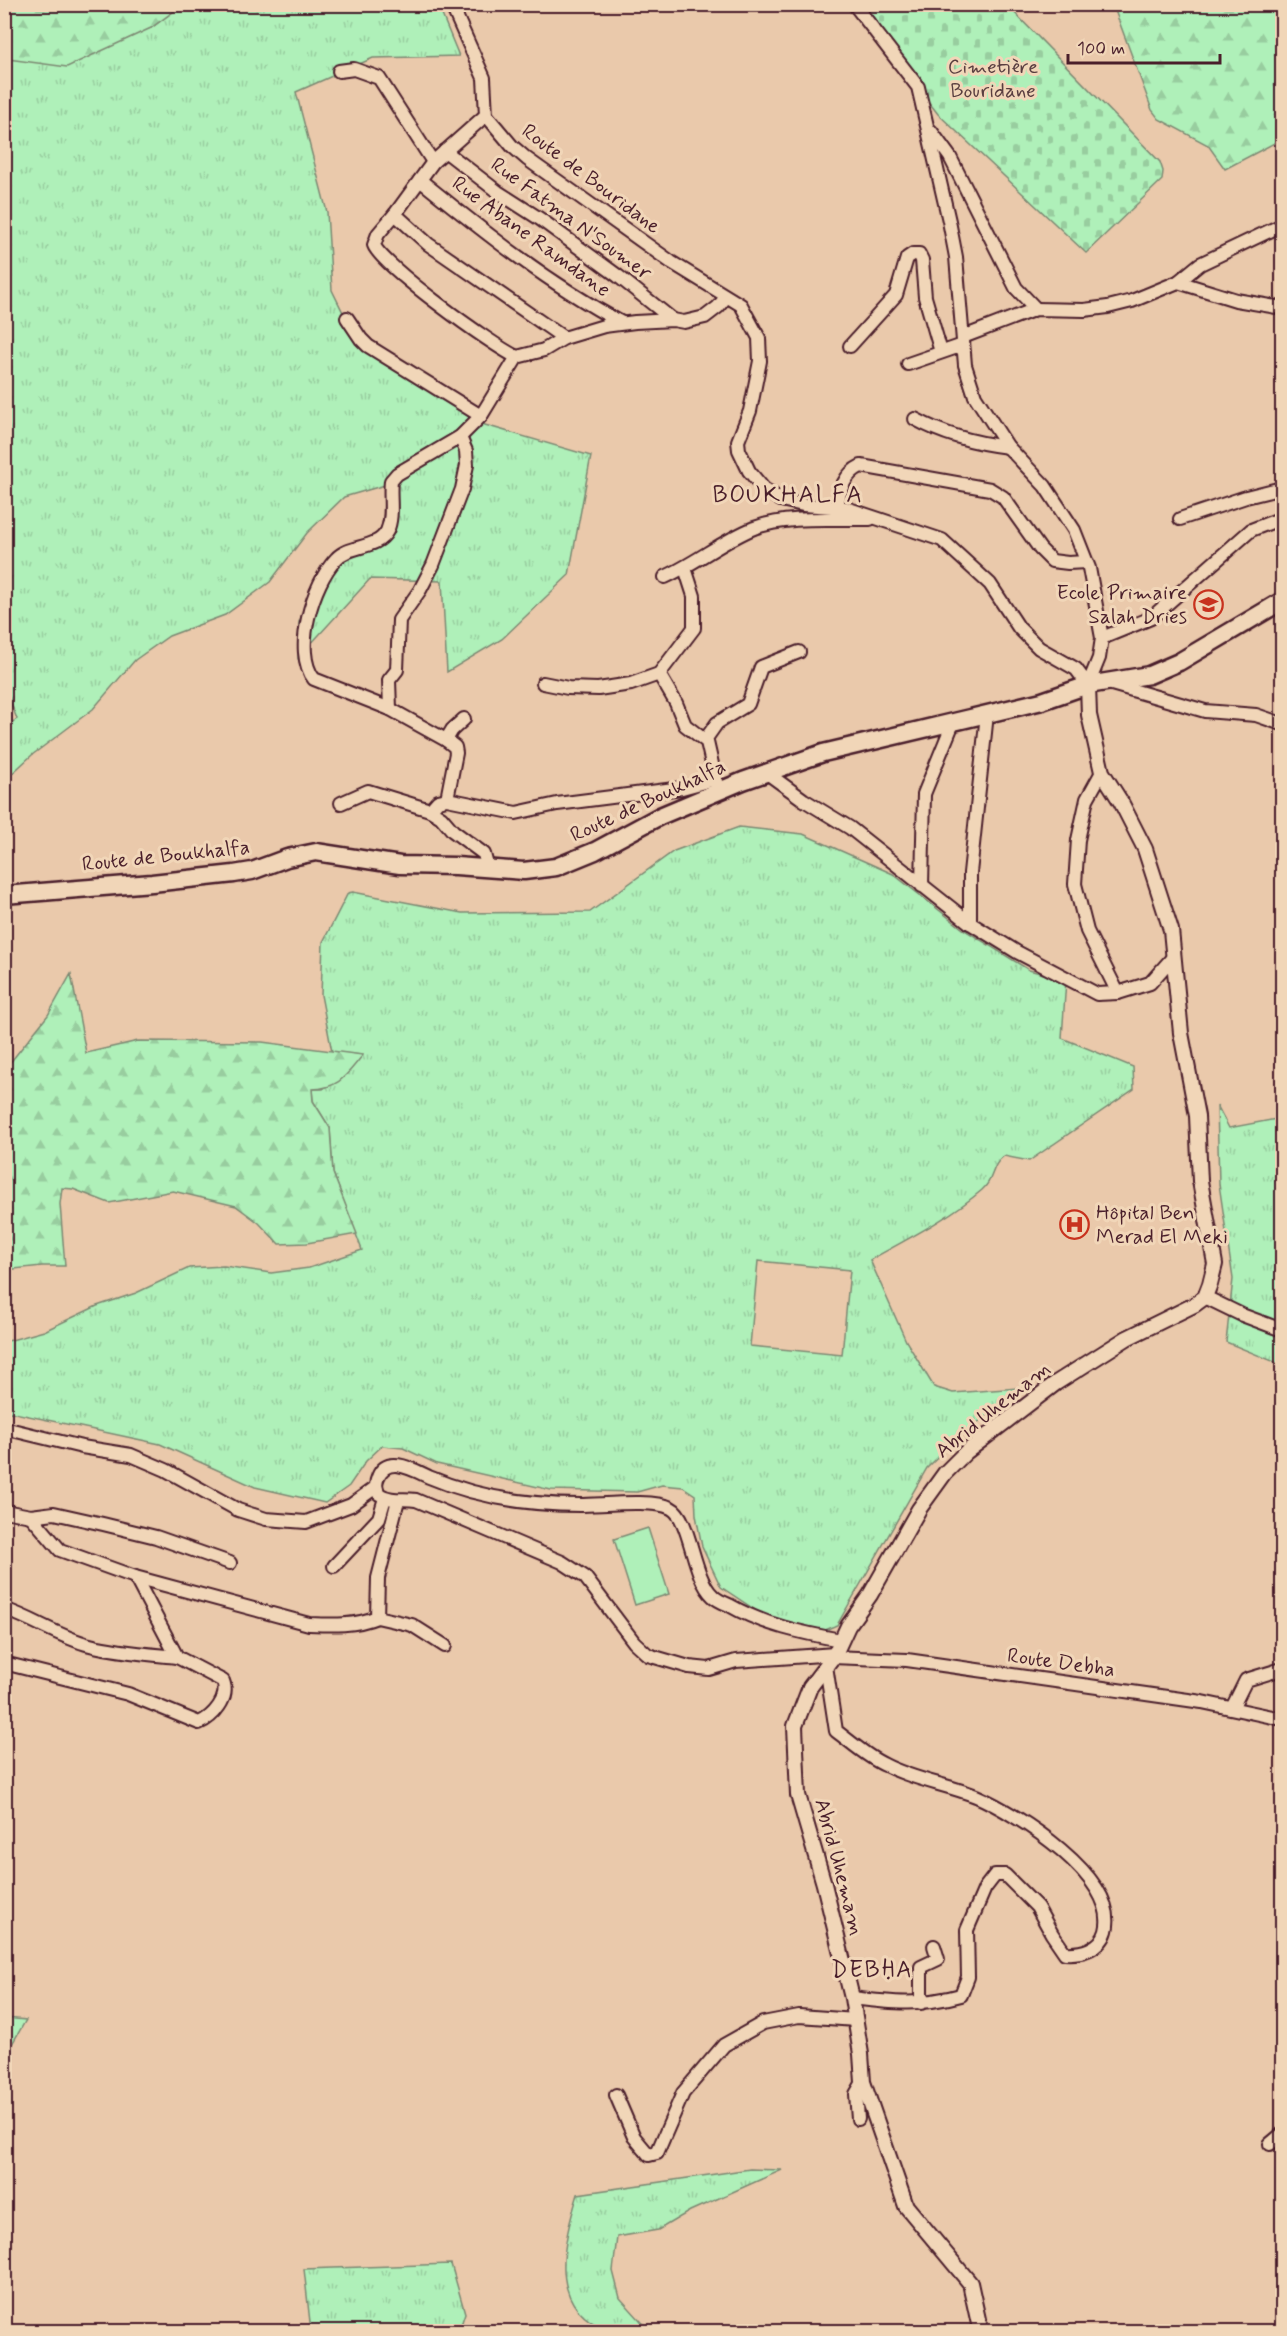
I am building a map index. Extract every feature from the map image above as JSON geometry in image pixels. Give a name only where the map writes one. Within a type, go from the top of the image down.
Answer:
[{"type":"main road","name":"Route de Boukhalfa","points":[[4,895],[234,874],[316,852],[392,864],[488,869],[540,870],[568,864],[717,785],[767,773],[823,753],[1042,701],[1096,683],[1132,679],[1167,668],[1282,601]]},
{"type":"street","points":[[451,4],[484,78],[486,115],[433,162],[378,234],[374,245],[376,252],[503,351],[517,357],[544,350],[564,338],[622,322],[673,320],[684,322],[705,317],[726,297]]},
{"type":"street","points":[[854,4],[918,87],[956,257],[966,365],[975,396],[1008,447],[1046,486],[1074,530],[1086,562],[1102,638],[1089,716],[1102,772],[1121,802],[1145,849],[1171,930],[1181,1033],[1197,1116],[1200,1181],[1215,1264],[1205,1297],[1242,1315],[1282,1330]]},
{"type":"street","points":[[339,71],[354,69],[379,78],[433,162]]},
{"type":"street","name":"Route de Bouridane","points":[[486,115],[512,146],[527,159],[648,246],[741,305],[756,330],[760,349],[755,394],[740,433],[739,450],[749,471],[764,489],[781,500],[802,505],[837,507]]},
{"type":"street","points":[[927,125],[950,158],[1016,288],[1036,309]]},
{"type":"street","name":"Rue Fatma N'Soumer","points":[[445,151],[498,192],[540,219],[618,276],[673,320]]},
{"type":"street","name":"Rue Abane Ramdane","points":[[420,180],[500,244],[580,300],[622,322]]},
{"type":"street","points":[[395,214],[429,244],[564,338]]},
{"type":"street","points":[[908,364],[941,352],[1036,309],[1084,310],[1132,301],[1178,282],[1200,264],[1282,225]]},
{"type":"street","points":[[850,346],[896,295],[907,258],[913,254],[919,254],[922,260],[925,297],[941,352]]},
{"type":"street","points":[[1178,282],[1236,300],[1282,308]]},
{"type":"street","points":[[347,318],[368,346],[481,416]]},
{"type":"street","points":[[447,800],[456,753],[455,747],[390,709],[314,679],[308,671],[304,643],[308,617],[322,580],[336,559],[345,552],[376,542],[386,532],[391,518],[391,481],[397,474],[460,437],[481,416],[517,357]]},
{"type":"street","points":[[915,419],[934,430],[973,442],[1008,447]]},
{"type":"street","points":[[390,709],[389,680],[397,670],[399,620],[433,566],[462,489],[467,465],[466,451],[460,437]]},
{"type":"street","points":[[1086,562],[1052,561],[1040,549],[1003,497],[990,489],[861,466],[853,470],[845,480],[837,507],[942,540],[990,584],[1026,635],[1039,648],[1077,669],[1096,683],[1205,711],[1256,716],[1282,724]]},
{"type":"street","points":[[1180,519],[1246,497],[1282,488]]},
{"type":"street","points":[[665,577],[685,568],[705,553],[757,527],[804,520],[880,519]]},
{"type":"street","points":[[1102,638],[1150,618],[1251,530],[1282,519]]},
{"type":"street","points":[[543,683],[568,688],[598,688],[631,684],[659,674],[694,628],[694,596],[685,568]]},
{"type":"street","points":[[705,740],[717,723],[748,704],[760,667],[799,652]]},
{"type":"street","points":[[430,810],[438,801],[447,800],[516,813],[557,804],[717,785],[707,742],[685,725],[676,702],[659,674]]},
{"type":"street","points":[[970,923],[970,873],[987,714]]},
{"type":"street","points":[[446,740],[452,730],[464,720]]},
{"type":"street","points":[[922,886],[924,794],[953,723]]},
{"type":"street","points":[[1102,772],[1087,799],[1078,840],[1075,884],[1088,931],[1118,993]]},
{"type":"street","points":[[767,773],[804,800],[850,828],[970,923],[1017,952],[1097,994],[1118,993],[1150,982],[1174,956]]},
{"type":"street","points":[[341,803],[368,791],[430,810],[484,854],[488,869]]},
{"type":"street","name":"Abrid Uhemam","points":[[979,2331],[970,2283],[906,2206],[863,2082],[852,1998],[824,1884],[798,1794],[795,1726],[810,1687],[831,1659],[919,1509],[945,1473],[966,1452],[1056,1383],[1127,1338],[1194,1305],[1205,1297]]},
{"type":"street","points":[[4,1428],[82,1447],[131,1455],[166,1470],[238,1510],[266,1519],[306,1522],[351,1505],[376,1487],[380,1473],[386,1467],[396,1465],[406,1466],[445,1484],[509,1499],[578,1505],[654,1504],[672,1508],[684,1522],[699,1571],[713,1596],[768,1623],[796,1632],[841,1640]]},
{"type":"street","points":[[334,1566],[379,1518],[385,1498],[376,1487]]},
{"type":"street","name":"Route Debha","points":[[385,1498],[416,1500],[562,1562],[585,1578],[634,1642],[648,1655],[689,1667],[709,1669],[736,1661],[907,1660],[1202,1702],[1282,1719]]},
{"type":"street","points":[[377,1617],[378,1578],[398,1500]]},
{"type":"street","points":[[4,1511],[31,1516],[54,1513],[103,1524],[156,1537],[230,1563]]},
{"type":"street","points":[[31,1516],[60,1550],[135,1577],[309,1624],[362,1623],[377,1617],[412,1625],[445,1646]]},
{"type":"street","points":[[135,1577],[177,1657]]},
{"type":"street","points":[[4,1609],[21,1614],[49,1630],[90,1645],[177,1657],[223,1681],[225,1696],[209,1718],[199,1723],[128,1694],[4,1663]]},
{"type":"street","points":[[831,1659],[836,1731],[884,1765],[931,1783],[956,1788],[979,1798],[1053,1843],[1080,1866],[1096,1889],[1106,1914],[1106,1932],[1095,1947],[1079,1954],[1065,1953],[1037,1907],[1005,1875],[995,1875],[985,1888],[967,1930],[968,1977],[961,1995],[921,2003],[886,2003],[852,1998]]},
{"type":"street","points":[[1232,1708],[1246,1680],[1282,1669]]},
{"type":"street","points":[[921,2003],[921,1966],[938,1959],[934,1946]]},
{"type":"street","points":[[616,2095],[634,2137],[649,2155],[657,2153],[683,2092],[724,2045],[763,2023],[799,2016],[856,2020]]},
{"type":"street","points":[[858,2119],[856,2094],[863,2082]]},
{"type":"street","points":[[1270,2144],[1282,2134]]},
{"type":"green space","points":[[5,4],[182,5],[151,28],[67,67],[5,60]]},
{"type":"green space","points":[[182,5],[438,5],[459,56],[373,58],[296,92],[327,212],[332,290],[358,343],[393,368],[485,425],[591,456],[569,575],[502,639],[447,672],[442,581],[370,579],[298,658],[299,622],[328,557],[341,547],[370,539],[384,527],[387,510],[385,485],[344,497],[307,533],[270,582],[225,615],[169,636],[135,660],[93,709],[32,755],[5,780],[5,727],[17,719],[5,688],[5,60],[151,28]]},
{"type":"green space","name":"Cimetière Bouridane","points":[[854,5],[1007,5],[1160,162],[1163,171],[1162,180],[1086,253],[938,114]]},
{"type":"green space","points":[[1113,5],[1282,5],[1282,139],[1225,169],[1208,145],[1159,119],[1152,110]]},
{"type":"green space","points":[[739,827],[803,834],[893,874],[963,929],[1029,970],[1066,980],[1062,1038],[1133,1067],[1134,1089],[1029,1161],[1004,1156],[996,1164],[989,1181],[982,1190],[928,1228],[870,1260],[906,1341],[934,1387],[953,1393],[1030,1387],[965,1431],[927,1468],[837,1625],[821,1632],[763,1615],[721,1587],[702,1547],[695,1495],[683,1487],[662,1485],[637,1492],[551,1490],[437,1464],[403,1448],[382,1446],[366,1461],[349,1486],[325,1503],[255,1487],[160,1444],[5,1411],[4,1342],[44,1331],[97,1306],[136,1293],[189,1268],[224,1266],[271,1273],[309,1268],[362,1250],[333,1173],[330,1128],[313,1101],[312,1089],[323,1089],[362,1055],[332,1052],[321,995],[323,942],[348,893],[353,892],[462,913],[590,912],[674,851]],"holes":[[[758,1261],[850,1270],[842,1355],[750,1346]]]},
{"type":"green space","points":[[71,974],[86,1053],[138,1041],[262,1042],[363,1055],[336,1083],[312,1089],[313,1101],[330,1128],[333,1173],[357,1234],[307,1243],[279,1244],[259,1223],[236,1206],[173,1191],[109,1203],[73,1189],[62,1188],[60,1204],[65,1266],[5,1270],[5,1069],[48,1015]]},
{"type":"green space","points":[[1217,1105],[1229,1128],[1282,1118],[1282,1365],[1226,1342],[1233,1279],[1219,1184]]},
{"type":"green space","points":[[648,1528],[669,1594],[635,1605],[614,1539]]},
{"type":"green space","points":[[4,2018],[26,2020],[5,2056]]},
{"type":"green space","points":[[750,2169],[782,2170],[690,2211],[658,2230],[617,2237],[613,2271],[620,2298],[650,2331],[613,2332],[588,2320],[575,2306],[567,2290],[564,2272],[568,2233],[578,2194]]},
{"type":"green space","points":[[451,2264],[465,2313],[459,2331],[311,2331],[304,2269]]},
{"type":"place","name":"Ecole Primaire Salah Dries","points":[[1208,605]]},
{"type":"place","name":"Hôpital Ben Merad El Meki","points":[[1075,1225]]},
{"type":"district","name":"BOUKHALFA","points":[[788,495]]},
{"type":"district","name":"DEBḤA","points":[[872,1970]]}]
